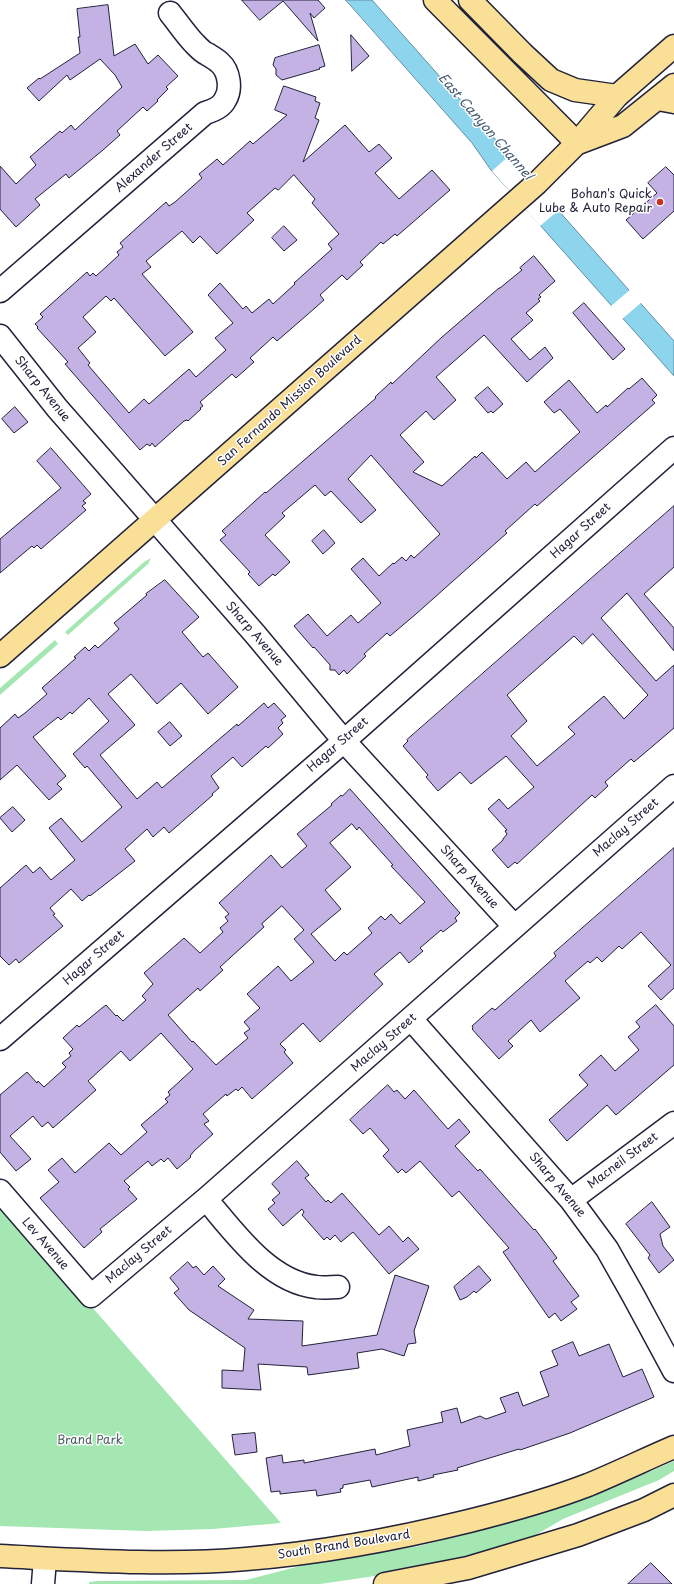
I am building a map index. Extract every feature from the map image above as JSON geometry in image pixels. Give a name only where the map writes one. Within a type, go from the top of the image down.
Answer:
[{"type":"main road","points":[[435,0],[577,143]]},
{"type":"main road","points":[[470,0],[551,80],[575,90],[617,96]]},
{"type":"main road","name":"San Fernando Mission Boulevard","points":[[0,656],[537,183],[577,143],[617,96],[674,46]]},
{"type":"main road","name":"San Fernando Mission Boulevard","points":[[577,143],[623,126],[669,95]]},
{"type":"main road","name":"South Brand Boulevard","points":[[0,1556],[45,1559],[170,1562],[246,1559],[321,1551],[420,1533],[516,1509],[588,1485],[674,1446]]},
{"type":"main road","points":[[385,1584],[468,1568],[578,1535],[644,1510],[674,1495]]},
{"type":"street","name":"Alexander Street","points":[[0,291],[205,114],[215,110],[225,101],[228,95],[226,71],[215,58],[206,54],[193,41],[170,13]]},
{"type":"street","name":"Sharp Avenue","points":[[0,336],[57,408],[255,634],[344,740],[514,926]]},
{"type":"street","name":"Hagar Street","points":[[0,1039],[344,740],[674,448]]},
{"type":"street","name":"Maclay Street","points":[[91,1296],[206,1199],[674,786]]},
{"type":"street","name":"Sharp Avenue","points":[[411,1019],[571,1200],[607,1249],[674,1371]]},
{"type":"street","name":"Macneil Street","points":[[571,1200],[674,1123]]},
{"type":"street","name":"Lev Avenue","points":[[0,1191],[91,1296]]},
{"type":"street","points":[[206,1199],[261,1261],[285,1277],[316,1287],[338,1287]]},
{"type":"street","points":[[43,1584],[45,1559]]},
{"type":"green space","points":[[151,558],[148,564],[68,635],[65,632],[144,562]]},
{"type":"green space","points":[[55,640],[58,644],[0,695],[0,688]]},
{"type":"green space","name":"Brand Park","points":[[0,1202],[281,1523],[213,1529],[145,1531],[0,1526]]},
{"type":"green space","points":[[674,1461],[674,1471],[659,1480],[563,1519],[534,1536],[520,1542],[468,1557],[375,1576],[320,1584],[89,1584],[89,1582],[99,1581],[246,1580],[304,1565],[419,1546],[546,1512],[610,1489]]},
{"type":"water","points":[[346,0],[372,0],[674,341],[674,376],[491,170],[472,143]]},
{"type":"pier","points":[[511,154],[560,209],[540,226],[492,171]]},
{"type":"pier","points":[[631,289],[642,302],[622,319],[611,306]]},
{"type":"building","points":[[242,0],[318,0],[325,8],[314,18],[310,13],[318,41],[283,1],[260,20]]},
{"type":"building","points":[[108,5],[114,56],[135,44],[148,64],[158,55],[178,76],[166,87],[168,89],[157,100],[158,101],[147,111],[143,107],[117,131],[120,135],[103,150],[69,178],[66,174],[35,199],[40,205],[16,227],[0,209],[0,166],[16,184],[36,165],[30,157],[60,131],[62,133],[71,125],[75,130],[122,87],[115,75],[100,59],[70,80],[67,75],[39,101],[27,88],[39,78],[40,79],[80,53],[77,9]]},
{"type":"building","points":[[351,35],[369,56],[352,71]]},
{"type":"building","points":[[319,45],[325,66],[319,68],[320,69],[282,80],[276,75],[276,69],[273,65],[275,58]]},
{"type":"building","points":[[284,86],[316,97],[315,101],[320,103],[315,118],[319,120],[303,162],[345,125],[369,152],[379,144],[392,158],[375,173],[399,199],[432,170],[450,190],[397,236],[395,234],[383,244],[381,242],[360,262],[363,265],[347,280],[342,275],[320,295],[324,300],[277,341],[273,337],[250,358],[254,362],[236,378],[232,374],[200,402],[203,406],[188,421],[184,421],[155,447],[152,443],[150,446],[147,444],[140,450],[65,364],[68,362],[35,324],[43,317],[40,314],[87,272],[90,276],[93,273],[96,276],[119,255],[117,252],[123,247],[120,243],[166,202],[169,206],[175,202],[202,178],[199,174],[217,159],[223,165],[250,141],[253,144],[287,115],[275,110]],"holes":[[[294,175],[315,199],[312,203],[339,234],[328,244],[332,249],[273,304],[269,299],[252,313],[246,306],[243,309],[220,283],[208,295],[233,323],[215,338],[226,350],[196,377],[189,369],[149,404],[144,399],[129,413],[88,365],[90,363],[78,348],[96,332],[83,317],[106,296],[111,301],[114,298],[165,356],[193,332],[142,274],[151,267],[146,261],[182,231],[193,243],[200,236],[217,254],[254,220],[247,213],[275,188],[278,190]]]},
{"type":"building","name":"Bohan's Quick Lube & Auto Repair","points":[[666,167],[674,175],[674,211],[643,239],[626,220],[657,193],[648,183]]},
{"type":"building","points":[[284,226],[297,240],[284,251],[272,238]]},
{"type":"building","points":[[534,256],[555,281],[539,295],[541,297],[538,299],[540,301],[526,313],[533,320],[511,339],[530,360],[545,347],[553,358],[527,382],[484,335],[436,377],[456,400],[434,420],[426,411],[400,435],[424,462],[413,472],[442,486],[475,456],[476,458],[482,452],[507,479],[526,462],[535,472],[580,432],[560,409],[554,413],[544,402],[569,380],[597,413],[606,405],[607,407],[628,388],[629,389],[642,378],[657,395],[652,400],[655,403],[537,506],[535,504],[505,531],[507,533],[416,614],[390,636],[387,633],[364,654],[366,656],[347,674],[344,670],[339,675],[335,670],[330,670],[330,665],[294,626],[308,614],[327,636],[351,615],[358,623],[381,603],[351,569],[363,558],[379,576],[402,557],[406,561],[411,555],[414,558],[440,534],[371,455],[348,479],[376,510],[361,523],[331,491],[325,496],[315,485],[282,513],[285,516],[265,535],[290,562],[275,576],[273,574],[259,586],[248,574],[250,572],[220,540],[226,535],[222,531],[265,492],[266,493],[376,398],[375,397],[391,382],[392,384],[442,337],[522,270],[520,268]]},
{"type":"building","points":[[584,303],[625,349],[613,360],[573,313]]},
{"type":"building","points":[[488,387],[503,404],[493,413],[491,411],[488,413],[475,398]]},
{"type":"building","points":[[15,407],[28,422],[14,433],[2,419]]},
{"type":"building","points":[[51,448],[91,494],[83,501],[86,503],[82,506],[86,510],[41,549],[37,545],[34,548],[32,546],[0,573],[0,539],[61,488],[37,461]]},
{"type":"building","points":[[674,506],[674,567],[644,594],[674,628],[674,651],[627,593],[601,618],[656,681],[674,665],[674,728],[634,762],[631,759],[605,782],[608,786],[595,798],[592,795],[517,864],[515,862],[508,868],[492,850],[503,840],[507,834],[505,831],[507,830],[488,809],[499,799],[508,809],[534,787],[506,756],[471,784],[460,772],[438,791],[426,777],[428,775],[403,746],[408,741],[407,740]],"holes":[[[593,634],[648,695],[624,719],[604,696],[568,727],[575,734],[537,766],[511,736],[527,721],[507,695],[574,636],[582,644]]]},
{"type":"building","points":[[324,530],[335,543],[323,554],[312,541]]},
{"type":"building","points":[[165,580],[199,617],[182,632],[203,657],[208,653],[238,687],[208,714],[181,683],[157,704],[131,674],[108,694],[135,725],[100,755],[137,799],[157,782],[162,788],[264,703],[268,708],[274,703],[286,716],[281,720],[283,723],[278,728],[283,734],[268,748],[266,746],[242,767],[233,757],[211,776],[219,788],[169,833],[164,827],[153,837],[147,829],[125,849],[135,861],[90,896],[89,895],[82,901],[71,889],[50,908],[55,914],[53,915],[63,926],[19,963],[16,959],[9,965],[0,956],[0,888],[26,865],[33,873],[40,867],[51,880],[75,860],[49,828],[61,818],[82,842],[122,807],[87,766],[85,768],[73,754],[109,721],[89,698],[72,714],[70,712],[61,720],[58,717],[33,737],[66,776],[57,784],[62,789],[49,800],[17,765],[0,780],[0,728],[15,714],[18,718],[47,694],[42,688],[76,658],[74,657],[85,647],[89,651],[95,645],[98,648],[119,629],[114,623],[147,595],[146,594]]},
{"type":"building","points":[[170,722],[182,736],[170,746],[158,732]]},
{"type":"building","points":[[350,789],[460,913],[455,918],[457,921],[443,932],[441,930],[420,948],[423,951],[409,963],[400,952],[374,974],[383,984],[320,1042],[303,1023],[280,1044],[286,1050],[284,1052],[293,1063],[252,1099],[242,1087],[238,1091],[236,1089],[227,1096],[226,1094],[203,1114],[209,1121],[204,1124],[213,1134],[177,1169],[168,1158],[164,1162],[161,1159],[152,1166],[148,1161],[124,1181],[130,1187],[128,1189],[137,1199],[100,1229],[102,1232],[84,1248],[40,1198],[59,1182],[48,1170],[62,1158],[75,1173],[109,1143],[121,1155],[147,1132],[141,1125],[168,1102],[165,1099],[170,1095],[168,1092],[193,1069],[161,1033],[130,1061],[121,1051],[88,1081],[96,1090],[53,1128],[48,1122],[42,1127],[33,1116],[10,1136],[31,1159],[16,1171],[0,1152],[0,1095],[27,1072],[37,1083],[38,1081],[44,1087],[66,1067],[62,1063],[71,1056],[69,1053],[73,1049],[63,1038],[77,1025],[79,1027],[106,1005],[123,1021],[146,1000],[142,996],[153,984],[144,973],[184,938],[200,953],[223,932],[220,928],[228,921],[225,917],[229,914],[219,903],[271,855],[282,868],[307,846],[297,834],[332,805],[331,804],[341,795],[342,796]],"holes":[[[352,824],[357,830],[359,827],[393,865],[391,866],[425,902],[400,924],[391,914],[385,920],[381,916],[368,928],[372,933],[347,955],[344,952],[335,961],[311,934],[341,909],[325,890],[351,867],[330,843]],[[282,906],[304,930],[294,939],[314,962],[291,981],[278,966],[247,994],[260,1008],[244,1022],[250,1029],[244,1033],[248,1038],[216,1065],[193,1041],[192,1042],[168,1015],[198,988],[200,991],[223,970],[220,967],[264,927],[262,924]]]},
{"type":"building","points":[[13,807],[25,820],[12,832],[0,818]]},
{"type":"building","points":[[674,848],[674,988],[661,1000],[648,986],[671,965],[641,932],[622,949],[619,946],[602,962],[597,957],[590,963],[588,961],[565,981],[580,998],[540,1032],[531,1020],[508,1041],[513,1046],[499,1059],[472,1029],[472,1026],[492,1008],[495,1010],[536,974],[556,956],[554,953]]},
{"type":"building","points":[[656,1005],[674,1026],[674,1065],[616,1115],[607,1105],[567,1141],[549,1120],[588,1085],[579,1075],[601,1055],[615,1071],[639,1050],[628,1037],[640,1027],[636,1022]]},
{"type":"building","points":[[388,1085],[394,1092],[397,1090],[405,1099],[414,1090],[448,1129],[459,1119],[470,1132],[455,1146],[478,1171],[480,1169],[534,1230],[535,1229],[557,1258],[553,1261],[579,1296],[571,1302],[577,1309],[561,1321],[555,1313],[549,1318],[503,1252],[509,1248],[459,1191],[452,1197],[420,1161],[406,1173],[402,1169],[398,1173],[383,1156],[389,1150],[370,1128],[363,1134],[350,1120]]},
{"type":"building","points":[[297,1161],[309,1175],[305,1178],[326,1202],[328,1200],[331,1203],[342,1193],[379,1235],[389,1226],[403,1242],[408,1237],[419,1249],[389,1274],[353,1232],[341,1242],[335,1235],[330,1240],[327,1237],[324,1240],[302,1215],[304,1212],[302,1209],[283,1226],[268,1209],[275,1203],[272,1200],[280,1193],[272,1184]]},
{"type":"building","points":[[652,1202],[670,1227],[660,1234],[663,1246],[674,1260],[659,1273],[648,1258],[650,1255],[626,1224]]},
{"type":"building","points":[[188,1262],[193,1268],[196,1266],[204,1275],[213,1266],[225,1279],[218,1286],[254,1310],[248,1319],[303,1321],[302,1346],[377,1335],[395,1275],[429,1286],[414,1331],[416,1343],[408,1344],[404,1356],[382,1349],[357,1353],[359,1368],[308,1375],[307,1367],[258,1364],[261,1390],[222,1388],[222,1370],[243,1371],[245,1348],[189,1310],[174,1293],[179,1289],[170,1278]]},
{"type":"building","points":[[479,1266],[491,1280],[476,1293],[474,1291],[467,1297],[460,1300],[454,1287]]},
{"type":"building","points":[[573,1342],[579,1356],[609,1344],[623,1377],[642,1369],[654,1397],[570,1433],[520,1450],[519,1449],[457,1468],[458,1470],[433,1475],[434,1477],[418,1481],[418,1477],[372,1487],[370,1480],[343,1485],[343,1488],[340,1489],[341,1492],[317,1496],[316,1490],[280,1494],[280,1491],[271,1492],[266,1458],[282,1455],[283,1463],[304,1460],[304,1463],[375,1449],[376,1455],[410,1446],[407,1430],[443,1422],[441,1412],[457,1408],[461,1423],[480,1416],[486,1419],[506,1412],[500,1398],[518,1392],[523,1406],[549,1396],[540,1372],[558,1365],[552,1351]]},
{"type":"building","points":[[255,1433],[257,1452],[235,1455],[232,1435]]},
{"type":"building","points":[[651,1563],[672,1584],[628,1584]]},
{"type":"place","name":"Bohan's Quick Lube & Auto Repair","points":[[660,202]]},
{"type":"water label","name":"East Canyon Channel","points":[[485,127]]}]
